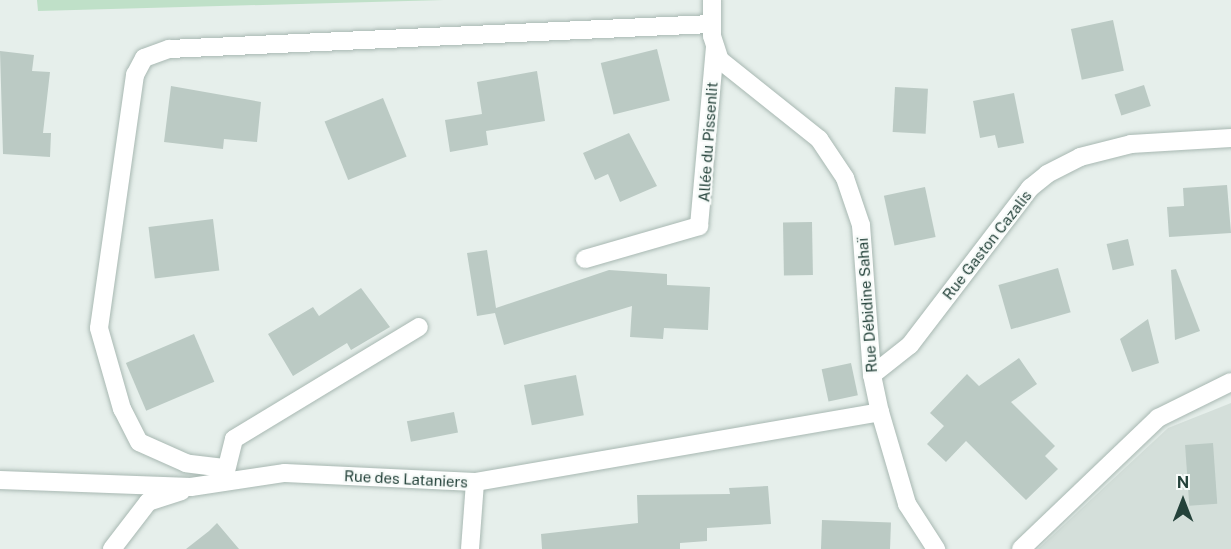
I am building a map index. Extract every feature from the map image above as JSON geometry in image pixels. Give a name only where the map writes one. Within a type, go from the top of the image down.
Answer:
[{"type":"street","name":"Rue Débidine Sahaï","points":[[712,0],[711,24],[714,48],[729,71],[819,139],[845,178],[861,225],[872,375],[880,412],[907,504],[936,549]]},
{"type":"street","points":[[419,327],[234,439],[224,473],[186,463],[139,442],[122,409],[99,328],[135,75],[144,58],[169,49],[711,24]]},
{"type":"street","name":"Allée du Pissenlit","points":[[585,259],[699,226],[714,48]]},
{"type":"street","name":"Rue Gaston Cazalis","points":[[872,375],[910,345],[1030,188],[1047,174],[1080,157],[1131,144],[1231,138]]},
{"type":"street","points":[[1021,549],[1158,418],[1231,382]]},
{"type":"street","name":"Rue des Lataniers","points":[[0,480],[191,487],[224,473],[285,473],[475,482],[880,412]]},
{"type":"street","points":[[470,549],[475,482]]},
{"type":"street","points":[[112,549],[148,502],[191,487]]},
{"type":"shaded area","points":[[1231,403],[1231,549],[1038,549],[1168,428]]},
{"type":"green space","points":[[37,0],[444,0],[38,11]]},
{"type":"building","points":[[1113,20],[1124,71],[1082,80],[1071,29]]},
{"type":"building","points":[[657,49],[670,100],[614,114],[601,63]]},
{"type":"building","points":[[0,51],[34,55],[32,71],[50,72],[43,133],[51,133],[50,157],[3,154]]},
{"type":"building","points":[[537,71],[545,121],[486,131],[488,145],[450,152],[445,120],[482,114],[477,82]]},
{"type":"building","points":[[1144,85],[1151,106],[1121,116],[1115,95]]},
{"type":"building","points":[[171,86],[261,102],[257,142],[224,139],[223,149],[164,142]]},
{"type":"building","points":[[895,87],[928,89],[926,134],[893,132]]},
{"type":"building","points":[[1014,93],[1024,143],[998,148],[995,135],[980,138],[973,101]]},
{"type":"building","points":[[383,98],[407,156],[348,180],[325,122]]},
{"type":"building","points":[[629,133],[657,186],[620,202],[608,174],[595,180],[583,153]]},
{"type":"building","points":[[1227,185],[1231,233],[1169,237],[1167,207],[1184,206],[1183,188]]},
{"type":"building","points":[[925,187],[936,237],[895,246],[884,196]]},
{"type":"building","points":[[213,219],[219,271],[155,279],[148,227]]},
{"type":"building","points":[[812,222],[813,275],[784,275],[783,223]]},
{"type":"building","points":[[1128,239],[1134,265],[1113,270],[1107,244]]},
{"type":"building","points":[[487,250],[496,308],[609,270],[667,274],[667,285],[710,287],[708,330],[664,328],[663,339],[630,337],[632,306],[504,345],[495,313],[477,316],[467,253]]},
{"type":"building","points":[[1058,268],[1071,312],[1011,329],[998,285]]},
{"type":"building","points":[[1176,269],[1200,331],[1175,340],[1171,270]]},
{"type":"building","points":[[361,288],[390,327],[351,350],[347,343],[293,376],[268,334],[313,307],[319,316]]},
{"type":"building","points":[[1148,319],[1159,363],[1132,372],[1120,339]]},
{"type":"building","points":[[194,334],[214,382],[146,411],[126,363]]},
{"type":"building","points":[[1019,358],[1037,384],[1011,402],[1055,446],[1045,456],[1058,469],[1026,500],[966,441],[946,462],[927,444],[944,426],[930,413],[967,374],[979,386]]},
{"type":"building","points":[[851,363],[858,395],[829,402],[822,369]]},
{"type":"building","points":[[576,375],[584,415],[532,425],[524,385]]},
{"type":"building","points":[[454,412],[458,433],[411,442],[407,421]]},
{"type":"building","points":[[1213,443],[1217,504],[1189,506],[1185,445]]},
{"type":"building","points":[[768,486],[771,524],[707,528],[707,541],[680,543],[680,549],[542,549],[541,534],[638,523],[637,495],[730,494],[729,488]]},
{"type":"building","points":[[822,520],[891,522],[890,549],[821,549]]},
{"type":"building","points":[[217,523],[239,549],[186,549],[209,531]]}]
